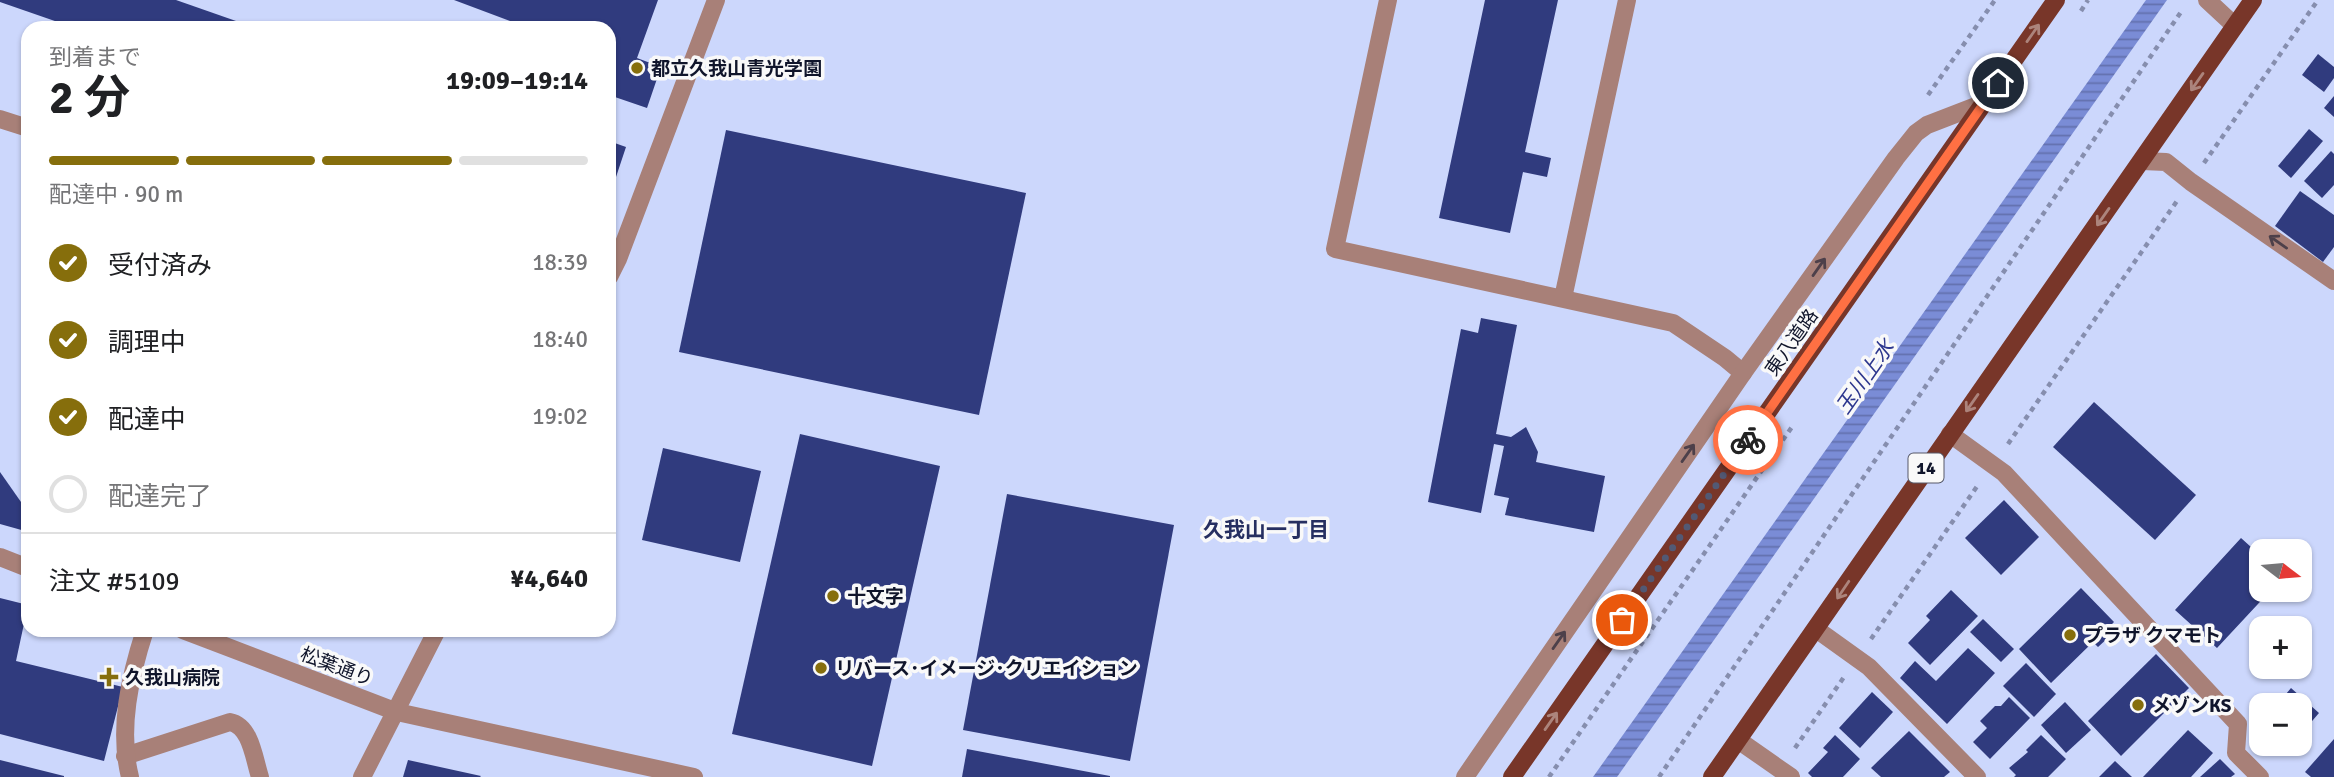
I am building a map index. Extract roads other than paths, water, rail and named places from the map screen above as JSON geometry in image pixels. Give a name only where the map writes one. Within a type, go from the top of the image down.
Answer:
[{"type":"main road","name":"東八道路","points":[[1512,777],[2056,0]]},
{"type":"main road","name":"14","points":[[1712,777],[2253,0]]},
{"type":"street","points":[[616,263],[716,0]]},
{"type":"street","points":[[1388,0],[1335,249],[1673,323],[1744,373]]},
{"type":"street","points":[[1563,299],[1627,0]]},
{"type":"street","points":[[2207,0],[2235,26]]},
{"type":"street","points":[[1465,777],[1744,373],[1916,133],[1937,120],[1984,103]]},
{"type":"street","points":[[0,119],[21,126]]},
{"type":"street","points":[[2142,161],[2166,162],[2191,182],[2331,274]]},
{"type":"street","points":[[1950,434],[1993,464],[2013,483],[2238,724],[2236,753],[2260,777]]},
{"type":"street","points":[[0,557],[21,565]]},
{"type":"street","points":[[1816,629],[1858,658],[1977,777]]},
{"type":"street","points":[[130,777],[125,756],[132,672],[143,637]]},
{"type":"street","name":"松葉通り","points":[[201,637],[397,712],[694,777]]},
{"type":"street","points":[[362,777],[433,637]]},
{"type":"street","points":[[125,756],[230,722],[244,729],[260,777]]},
{"type":"street","points":[[1738,740],[1785,773]]},
{"type":"water","points":[[2146,0],[2167,0],[1617,777],[1593,777]]},
{"type":"place","name":"都立久我山青光学園","points":[[637,68]]},
{"type":"place","name":"十文字","points":[[833,596]]},
{"type":"place","name":"プラザ クマモト","points":[[2070,635]]},
{"type":"place","name":"リバース･イメージ･クリエイション","points":[[821,668]]},
{"type":"place","name":"久我山病院","points":[[109,677]]},
{"type":"place","name":"メゾンKS","points":[[2138,705]]},
{"type":"district","name":"久我山一丁目","points":[[1266,530]]},
{"type":"water label","name":"玉川上水","points":[[1865,377]]}]
